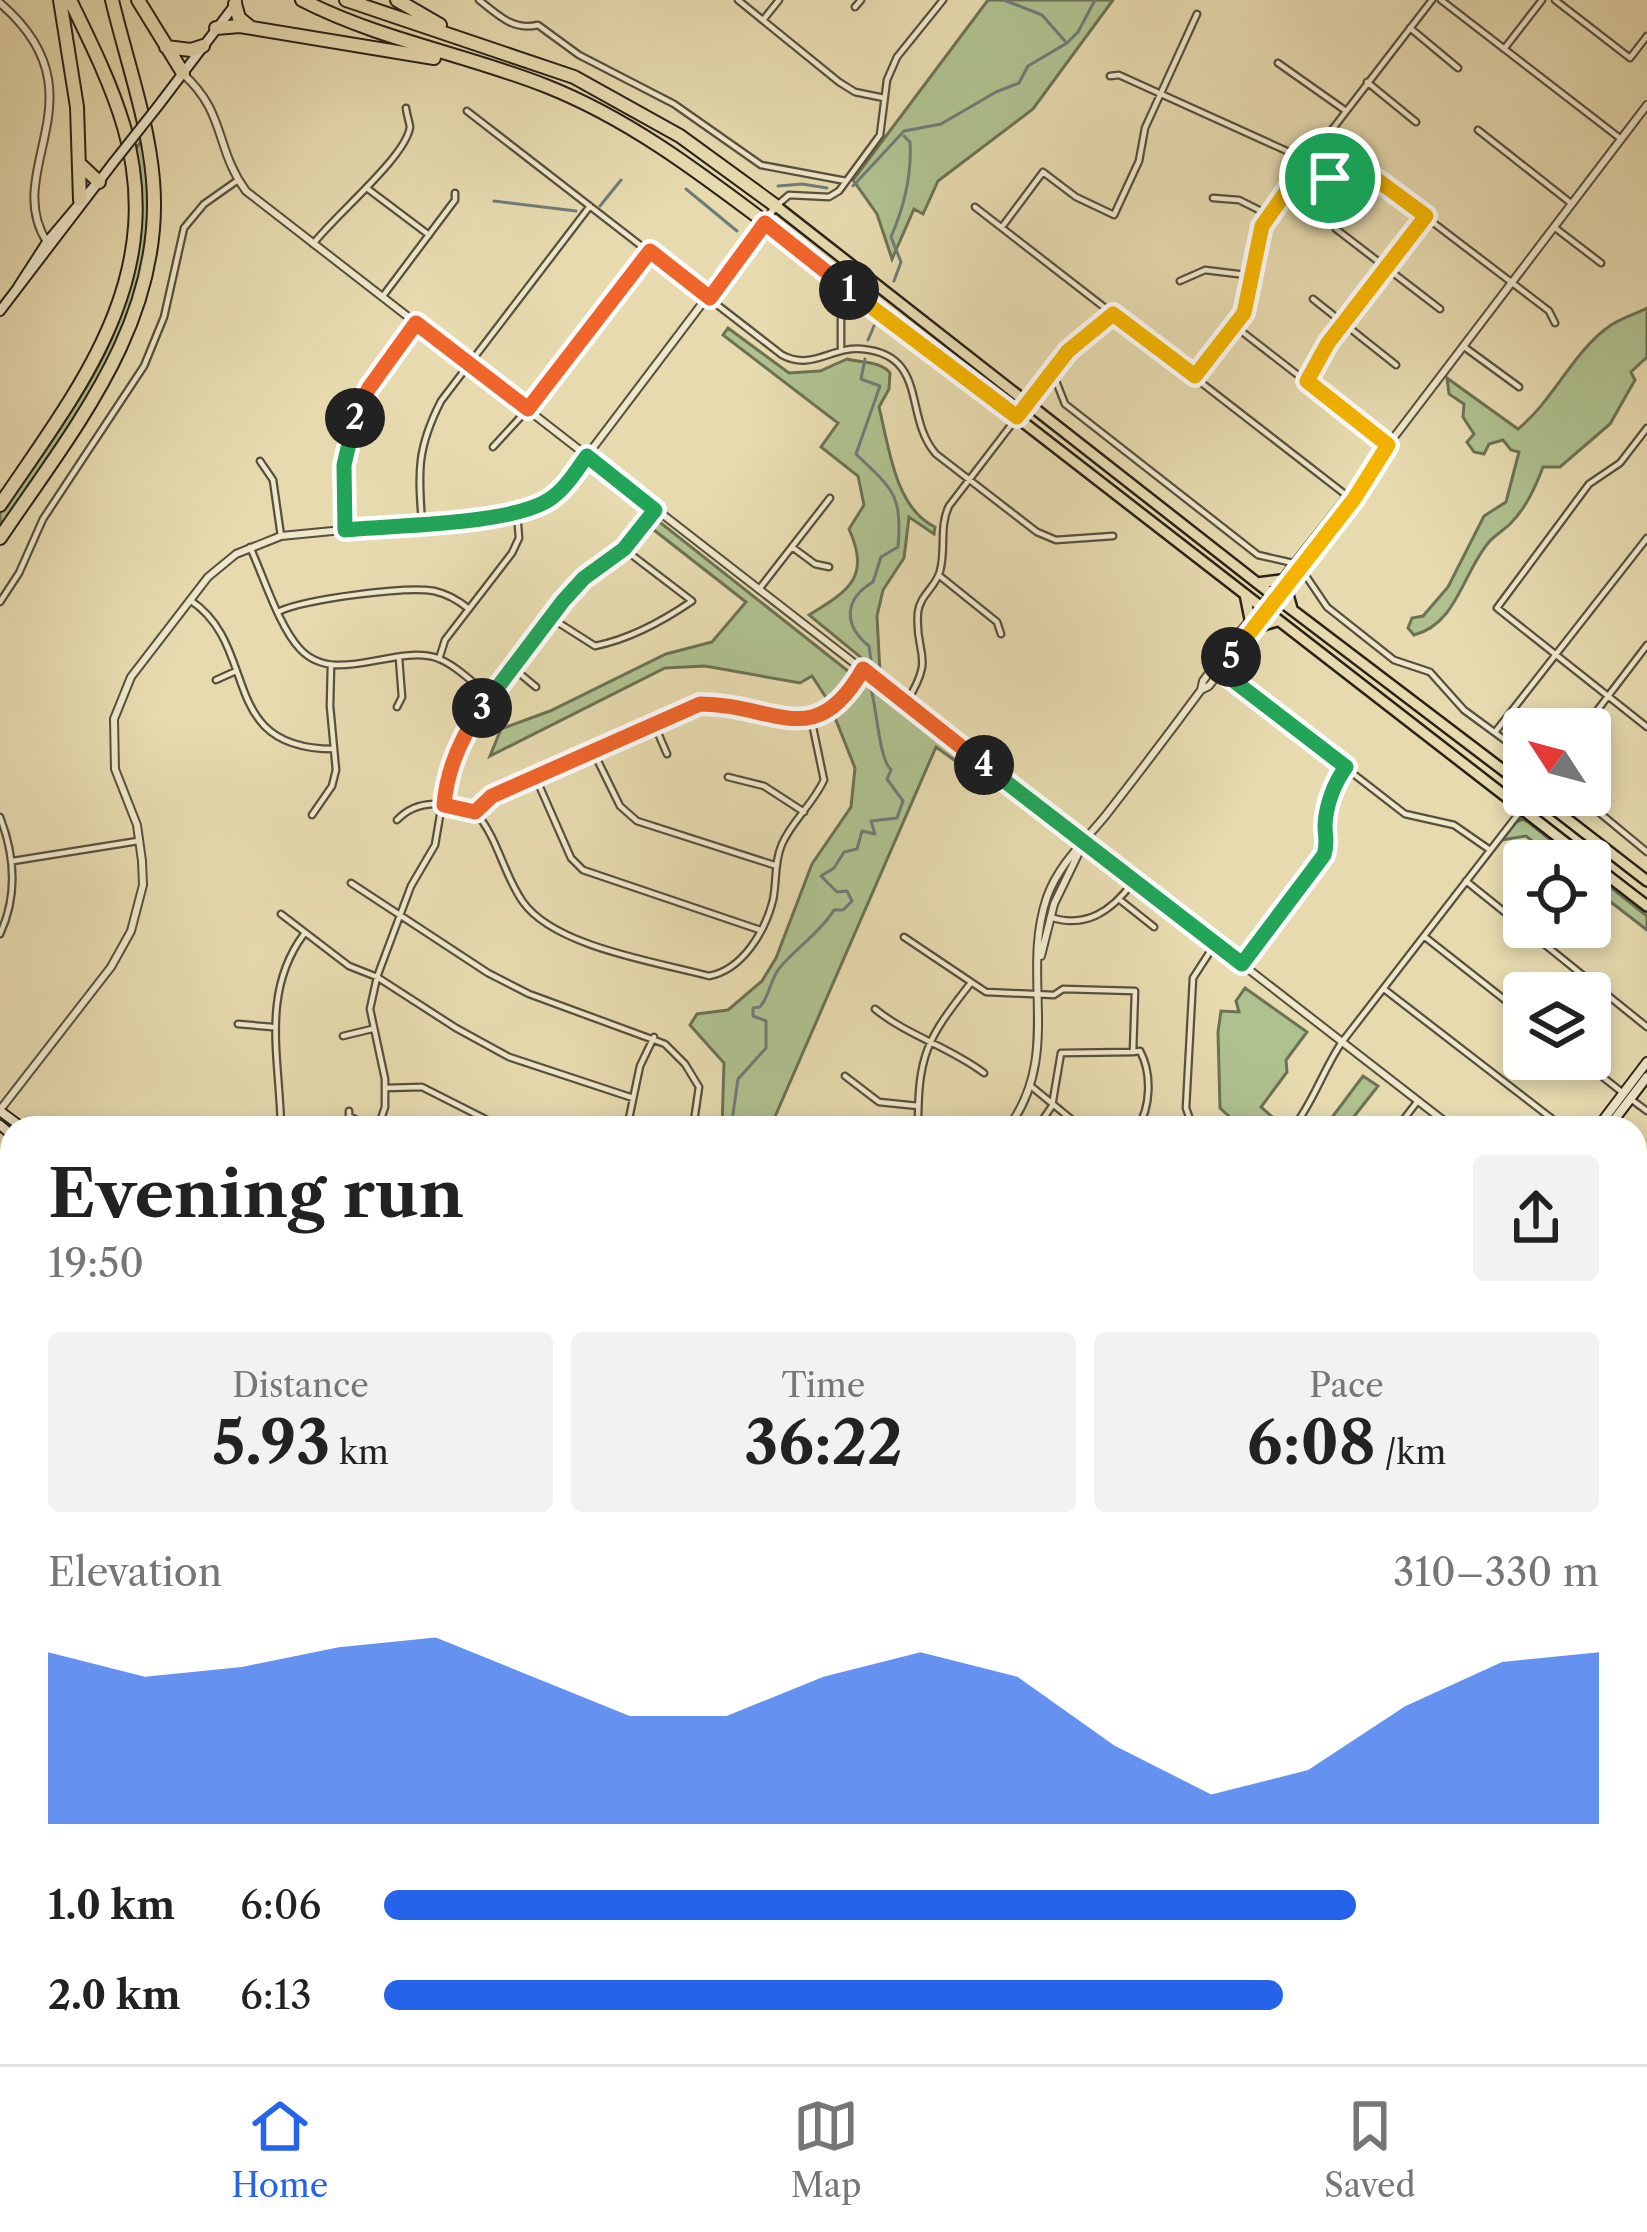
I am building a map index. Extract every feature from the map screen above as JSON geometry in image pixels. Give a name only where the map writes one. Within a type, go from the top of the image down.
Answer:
[{"type":"highway","points":[[60,0],[82,165],[80,200]]},
{"type":"highway","points":[[0,505],[91,369],[117,314],[131,257],[135,206],[128,147],[111,91],[70,0]]},
{"type":"highway","points":[[0,538],[101,388],[128,336],[146,280],[153,181],[112,0]]},
{"type":"highway","points":[[138,0],[183,74]]},
{"type":"highway","points":[[302,0],[384,36],[544,86],[638,131],[765,223]]},
{"type":"highway","points":[[346,0],[530,59],[609,94],[680,136],[776,206]]},
{"type":"highway","points":[[398,0],[474,41]]},
{"type":"highway","points":[[237,2],[239,18],[251,28]]},
{"type":"highway","points":[[217,28],[251,28],[491,68]]},
{"type":"highway","points":[[166,47],[203,46]]},
{"type":"highway","points":[[82,165],[99,182]]},
{"type":"main road","points":[[0,311],[237,2]]},
{"type":"main road","points":[[17,288],[47,242],[99,182]]},
{"type":"main road","points":[[776,206],[1503,770]]},
{"type":"main road","points":[[765,223],[1503,794]]},
{"type":"main road","points":[[1257,583],[1283,584],[1292,608]]},
{"type":"main road","points":[[1245,594],[1252,623],[1280,621]]},
{"type":"main road","points":[[1531,816],[1562,840]]},
{"type":"main road","points":[[1564,816],[1647,880]]},
{"type":"main road","points":[[1611,878],[1647,906]]},
{"type":"main road","points":[[1615,1116],[1647,1062]]},
{"type":"main road","points":[[1608,1116],[1647,1077]]},
{"type":"street","points":[[738,0],[839,82],[855,92],[884,98]]},
{"type":"street","points":[[764,20],[778,0]]},
{"type":"street","points":[[855,7],[861,0]]},
{"type":"street","points":[[1195,376],[1234,326],[1250,296],[1259,235],[1268,214],[1432,0]]},
{"type":"street","points":[[1441,0],[1622,139]]},
{"type":"street","points":[[1504,49],[1542,0]]},
{"type":"street","points":[[1555,0],[1630,58],[1647,36]]},
{"type":"street","points":[[483,1],[510,24],[538,25],[579,55],[674,104],[760,165],[846,182]]},
{"type":"street","points":[[0,1110],[122,950],[143,885],[140,841],[115,769],[114,719],[124,688],[190,600],[224,561],[281,536],[517,513],[561,490],[776,206],[788,195],[829,196],[846,182],[880,135],[884,98],[897,57],[939,2]]},
{"type":"street","points":[[0,4],[21,24],[34,46],[41,73],[38,112]]},
{"type":"street","points":[[1002,226],[1043,172],[1081,200],[1114,215],[1139,161],[1145,128],[1197,14]]},
{"type":"street","points":[[1410,28],[1458,68]]},
{"type":"street","points":[[1277,63],[1346,111]]},
{"type":"street","points":[[183,74],[202,90],[215,113],[226,154],[246,191],[1436,1116]]},
{"type":"street","points":[[1110,76],[1119,75],[1307,162],[1330,178],[1376,179],[1549,311],[1555,323]]},
{"type":"street","points":[[1367,82],[1416,122]]},
{"type":"street","points":[[1323,531],[1346,494],[1466,349],[1647,105]]},
{"type":"street","points":[[313,244],[333,218],[368,189],[402,144],[410,126],[406,108]]},
{"type":"street","points":[[467,111],[794,362],[818,360],[841,349],[875,352],[897,363],[913,388],[922,438],[1037,532],[1056,540],[1114,536]]},
{"type":"street","points":[[1478,130],[1572,204]]},
{"type":"street","points":[[0,602],[19,574],[43,519],[144,366],[164,317],[184,228],[204,204],[238,180]]},
{"type":"street","points":[[368,189],[428,235]]},
{"type":"street","points":[[383,296],[455,200],[455,193]]},
{"type":"street","points":[[1213,198],[1240,200],[1268,214]]},
{"type":"street","points":[[422,523],[418,478],[423,436],[441,401],[590,206]]},
{"type":"street","points":[[975,207],[1346,494]]},
{"type":"street","points":[[1307,381],[1342,324],[1426,216]]},
{"type":"street","points":[[29,225],[47,242]]},
{"type":"street","points":[[1554,227],[1601,263]]},
{"type":"street","points":[[1336,229],[1440,309]]},
{"type":"street","points":[[493,447],[650,251]]},
{"type":"street","points":[[1180,281],[1205,270],[1254,276]]},
{"type":"street","points":[[841,349],[841,319],[856,296]]},
{"type":"street","points":[[1313,299],[1396,365]]},
{"type":"street","points":[[906,703],[923,671],[925,654],[917,618],[920,603],[940,576],[944,516],[1052,371],[1078,341],[1113,314]]},
{"type":"street","points":[[345,530],[344,465],[353,423],[369,388],[416,323]]},
{"type":"street","points":[[1234,326],[1388,445]]},
{"type":"street","points":[[1466,349],[1520,387]]},
{"type":"street","points":[[1052,371],[1065,404],[1258,555],[1297,566],[1327,607],[1394,660],[1430,672],[1464,710],[1503,737]]},
{"type":"street","points":[[1647,428],[1620,463],[1589,484],[1496,608],[1647,727]]},
{"type":"street","points":[[1015,1116],[1032,1087],[1038,1061],[1038,933],[1047,898],[1068,857],[1083,844],[1370,476],[1388,445]]},
{"type":"street","points":[[260,461],[273,480],[281,536]]},
{"type":"street","points":[[760,588],[830,498]]},
{"type":"street","points":[[378,1116],[385,1088],[370,1009],[411,886],[435,845],[454,757],[490,697],[551,618],[584,578],[624,549],[655,510]]},
{"type":"street","points":[[439,659],[445,640],[512,553],[519,538],[517,513]]},
{"type":"street","points":[[1496,731],[1647,538]]},
{"type":"street","points":[[250,547],[302,651],[331,665],[419,656],[439,659],[490,697]]},
{"type":"street","points":[[792,547],[829,568]]},
{"type":"street","points":[[551,618],[595,646],[668,618],[692,601],[624,549]]},
{"type":"street","points":[[940,576],[997,622],[1001,634]]},
{"type":"street","points":[[280,610],[300,602],[424,590],[448,595],[469,608]]},
{"type":"street","points":[[190,600],[218,629],[259,720],[275,736],[296,746],[334,749]]},
{"type":"street","points":[[1201,690],[1214,679],[1222,655],[1252,623]]},
{"type":"street","points":[[1599,708],[1647,645]]},
{"type":"street","points":[[398,707],[402,697],[399,658]]},
{"type":"street","points":[[312,815],[332,786],[336,770],[331,665]]},
{"type":"street","points":[[513,668],[536,687]]},
{"type":"street","points":[[475,812],[492,796],[700,704],[724,704],[778,718],[811,718],[838,706],[863,669]]},
{"type":"street","points":[[1217,669],[1405,814],[1454,825],[1490,850]]},
{"type":"street","points":[[216,680],[236,671]]},
{"type":"street","points":[[397,820],[418,805],[475,812],[487,826],[523,902],[542,921],[569,936],[709,976],[724,974],[740,962],[760,930],[773,900],[775,866],[784,839],[824,780],[811,718]]},
{"type":"street","points":[[653,723],[667,754]]},
{"type":"street","points":[[593,751],[620,806],[638,821],[775,866]]},
{"type":"street","points":[[1242,964],[1324,855],[1333,790],[1346,767]]},
{"type":"street","points":[[536,776],[572,858],[583,870],[760,930]]},
{"type":"street","points":[[728,777],[764,786],[804,812]]},
{"type":"street","points":[[1302,1116],[1342,1042],[1517,816]]},
{"type":"street","points":[[1603,816],[1647,852]]},
{"type":"street","points":[[0,817],[13,862],[10,908],[0,934]]},
{"type":"street","points":[[13,862],[140,841]]},
{"type":"street","points":[[1040,960],[1050,917],[1083,844]]},
{"type":"street","points":[[1466,881],[1647,1027]]},
{"type":"street","points":[[1050,917],[1080,923],[1120,901],[1133,882]]},
{"type":"street","points":[[352,883],[488,974],[529,994],[654,1037],[685,1064],[699,1091],[695,1116]]},
{"type":"street","points":[[1120,901],[1154,927]]},
{"type":"street","points":[[281,914],[349,966],[377,977],[509,1057],[633,1098]]},
{"type":"street","points":[[280,1116],[272,1028],[285,963],[304,934]]},
{"type":"street","points":[[1424,936],[1503,998]]},
{"type":"street","points":[[904,937],[986,992],[1135,991],[1133,1052]]},
{"type":"street","points":[[1189,1116],[1192,978],[1216,944]]},
{"type":"street","points":[[918,1116],[919,1074],[929,1040],[970,983]]},
{"type":"street","points":[[1382,988],[1548,1116]]},
{"type":"street","points":[[875,1009],[890,1022],[984,1073]]},
{"type":"street","points":[[238,1024],[272,1028]]},
{"type":"street","points":[[343,1036],[372,1029]]},
{"type":"street","points":[[629,1116],[640,1066],[654,1037]]},
{"type":"street","points":[[1045,1116],[1052,1106],[1061,1054],[1140,1051],[1147,1064],[1146,1116]]},
{"type":"street","points":[[845,1076],[879,1102],[918,1106]]},
{"type":"street","points":[[1607,1080],[1647,1111]]},
{"type":"street","points":[[385,1088],[422,1087],[479,1116]]},
{"type":"street","points":[[1032,1087],[1066,1116]]},
{"type":"street","points":[[1406,1116],[1417,1102]]},
{"type":"street","points":[[349,1116],[350,1111]]},
{"type":"green space","points":[[988,0],[1113,0],[1033,109],[938,181],[923,214],[914,209],[892,259],[877,214],[853,180]]},
{"type":"green space","points":[[143,139],[150,236],[134,304],[104,373],[0,533],[0,510],[88,385],[115,330],[130,266],[133,152]]},
{"type":"green space","points":[[1647,308],[1647,357],[1631,372],[1635,380],[1610,424],[1560,467],[1543,467],[1516,518],[1480,554],[1450,609],[1429,629],[1414,635],[1408,628],[1412,618],[1423,616],[1448,587],[1484,516],[1506,502],[1519,452],[1503,440],[1489,444],[1484,454],[1474,452],[1467,442],[1474,434],[1463,417],[1464,404],[1449,394],[1447,378],[1518,429],[1598,336]]},
{"type":"green space","points":[[728,328],[789,373],[820,371],[847,359],[876,364],[890,373],[889,389],[879,407],[891,458],[911,506],[935,527],[934,534],[909,517],[904,558],[883,590],[877,616],[880,673],[809,615],[845,590],[858,560],[849,529],[864,505],[858,476],[821,447],[838,423],[723,335]]},
{"type":"green space","points":[[652,516],[853,675],[829,702],[812,676],[800,683],[705,666],[665,668],[490,756],[501,729],[550,711],[666,654],[712,642],[746,602],[645,523]]},
{"type":"green space","points":[[861,679],[964,760],[961,765],[936,747],[775,1116],[722,1116],[724,1063],[690,1025],[697,1014],[728,1010],[762,981],[776,958],[812,864],[851,807],[855,768],[832,710]]},
{"type":"green space","points":[[1523,819],[1550,840],[1526,836],[1502,840]]},
{"type":"green space","points":[[1611,888],[1647,916],[1647,930],[1611,902]]},
{"type":"green space","points":[[1245,988],[1307,1032],[1286,1060],[1287,1072],[1261,1107],[1271,1116],[1229,1116],[1220,1108],[1221,1011],[1239,1012],[1236,1001]]},
{"type":"green space","points":[[1363,1076],[1378,1086],[1354,1116],[1333,1116]]},
{"type":"waterway","points":[[1004,0],[1042,15],[1065,41]]},
{"type":"waterway","points":[[853,186],[904,131],[941,124],[1019,83],[1028,66],[1078,32],[1095,0]]},
{"type":"waterway","points":[[894,281],[901,262],[891,237],[910,167],[910,142],[904,136]]},
{"type":"waterway","points":[[600,206],[621,180]]},
{"type":"waterway","points":[[778,186],[827,188]]},
{"type":"waterway","points":[[686,189],[737,231]]},
{"type":"waterway","points":[[494,201],[576,211]]},
{"type":"waterway","points":[[868,340],[874,326]]},
{"type":"waterway","points":[[865,359],[861,379],[880,386],[856,454],[892,494],[899,515],[898,547],[881,557],[873,582],[856,596],[850,612],[855,630],[869,646],[871,661]]},
{"type":"waterway","points":[[733,1116],[738,1079],[766,1048],[766,1021],[753,1016],[753,1008],[764,1002],[782,965],[834,910],[843,910],[852,901],[847,891],[837,892],[821,876],[834,868],[844,852],[857,849],[862,831],[875,834],[871,821],[897,818],[903,801],[887,779],[891,770],[881,745],[871,689]]},
{"type":"route","points":[[1307,162],[1330,178],[1376,179],[1426,216],[1328,343],[1307,381],[1388,445],[1387,452],[1221,671],[1346,767],[1333,790],[1324,855],[1242,964],[863,669],[838,706],[811,718],[778,718],[724,704],[700,704],[492,796],[475,812],[444,805],[446,780],[472,721],[563,601],[584,578],[624,549],[655,510],[587,456],[561,490],[531,509],[345,530],[344,465],[353,423],[389,356],[416,323],[528,409],[650,251],[710,298],[765,223],[1017,417],[1068,351],[1113,314],[1195,376],[1244,313],[1259,235],[1268,214],[1307,162]]}]
